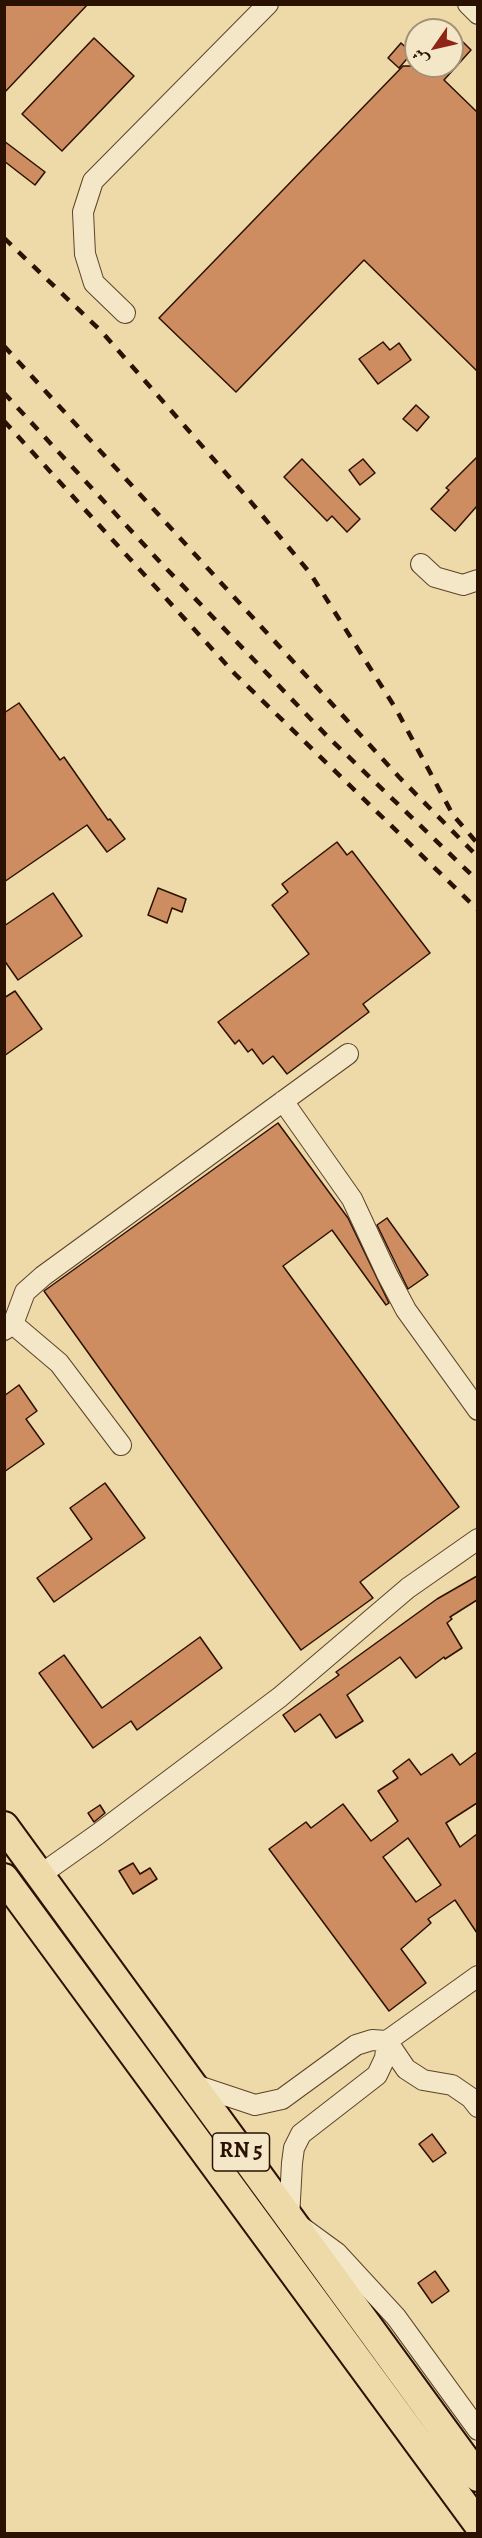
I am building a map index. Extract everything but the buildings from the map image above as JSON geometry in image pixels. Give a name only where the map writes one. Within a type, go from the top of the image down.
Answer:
[{"type":"highway","name":"RN 5","points":[[4,1826],[477,2477]]},
{"type":"highway","name":"RN 5","points":[[4,1878],[477,2524]]},
{"type":"lane","points":[[125,313],[94,283],[85,254],[82,212],[93,181],[268,4]]},
{"type":"lane","points":[[468,4],[477,14]]},
{"type":"lane","points":[[421,564],[435,577],[444,580],[463,585],[477,580]]},
{"type":"lane","points":[[121,1446],[59,1364],[9,1327],[25,1292],[43,1276],[348,1054]]},
{"type":"lane","points":[[283,1101],[352,1199],[406,1310],[477,1410]]},
{"type":"lane","points":[[40,1875],[280,1697],[408,1588],[477,1539]]},
{"type":"lane","points":[[192,2084],[255,2105],[282,2099],[356,2045],[372,2040],[387,2041],[477,1976]]},
{"type":"lane","points":[[387,2041],[406,2069],[423,2080],[452,2085],[471,2098],[477,2107]]},
{"type":"lane","points":[[387,2041],[385,2058],[377,2075],[301,2134],[294,2148],[289,2218],[338,2253],[396,2316],[477,2430]]},
{"type":"railway","points":[[4,238],[102,332],[246,496],[310,573],[396,709],[453,815],[478,844]]},
{"type":"railway","points":[[4,346],[399,777],[478,857]]},
{"type":"railway","points":[[4,393],[160,562],[328,737],[478,881]]},
{"type":"railway","points":[[4,421],[235,674],[478,910]]}]
